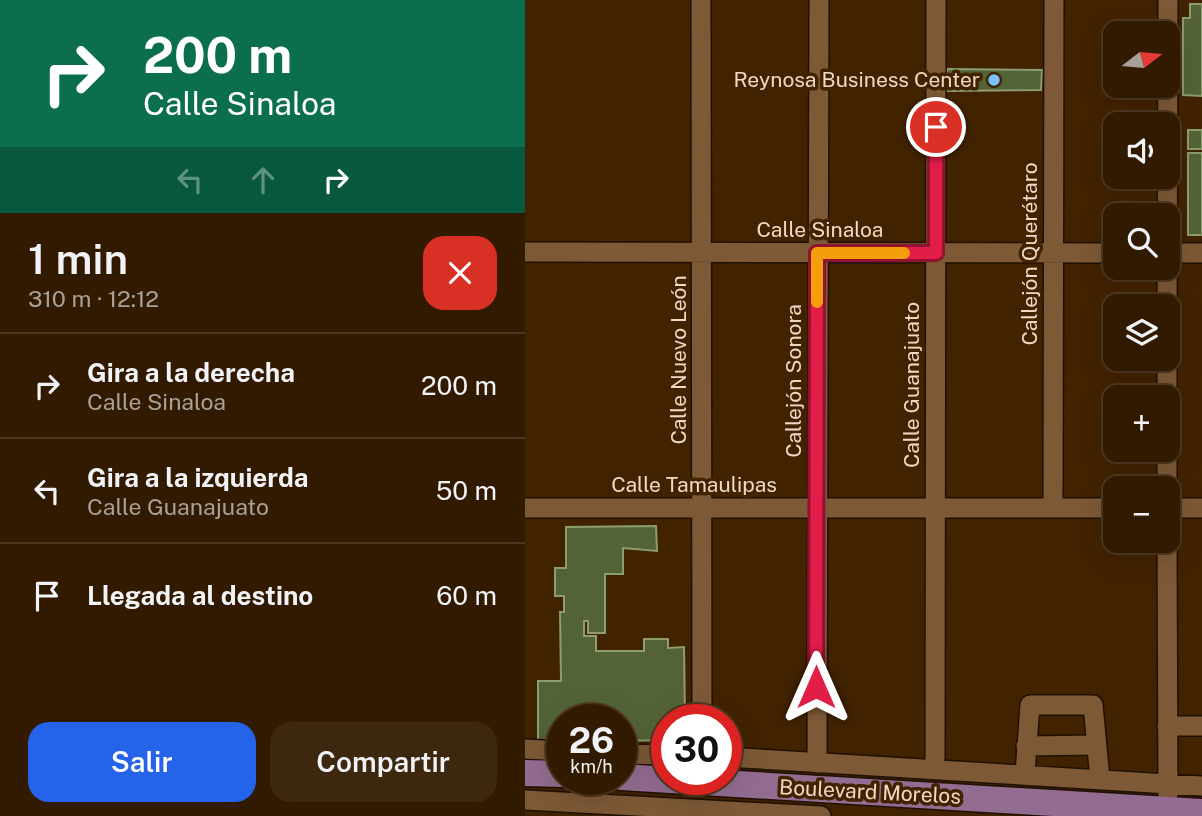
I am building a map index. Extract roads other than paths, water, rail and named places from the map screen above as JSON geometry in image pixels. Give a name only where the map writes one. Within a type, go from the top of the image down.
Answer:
[{"type":"main road","points":[[525,773],[546,774]]},
{"type":"main road","name":"Boulevard Morelos","points":[[742,783],[1138,812],[1168,797],[1202,812]]},
{"type":"street","name":"Calle Nuevo León","points":[[701,0],[702,704]]},
{"type":"street","name":"Callejón Sonora","points":[[817,763],[819,0]]},
{"type":"street","name":"Calle Guanajuato","points":[[935,770],[936,0]]},
{"type":"street","name":"Callejón Querétaro","points":[[1053,508],[1054,0]]},
{"type":"street","points":[[1167,203],[1168,0]]},
{"type":"street","name":"Calle Sinaloa","points":[[525,252],[1103,253]]},
{"type":"street","points":[[1180,253],[1202,253]]},
{"type":"street","name":"Calle Tamaulipas","points":[[525,508],[1103,508]]},
{"type":"street","points":[[1180,508],[1202,508]]},
{"type":"street","points":[[1167,553],[1168,797]]},
{"type":"street","points":[[1025,774],[1030,705],[1093,705],[1100,779]]},
{"type":"street","points":[[1167,726],[1202,726]]},
{"type":"street","points":[[1026,746],[1097,745]]},
{"type":"street","points":[[525,749],[546,750]]},
{"type":"street","name":"Boulevard Morelos","points":[[742,758],[1100,779],[1168,797],[1202,786]]},
{"type":"street","points":[[705,795],[707,813]]},
{"type":"street","name":"Boulevard Morelos","points":[[525,800],[551,808],[821,816]]},
{"type":"place","name":"Reynosa Business Center","points":[[994,80]]}]
